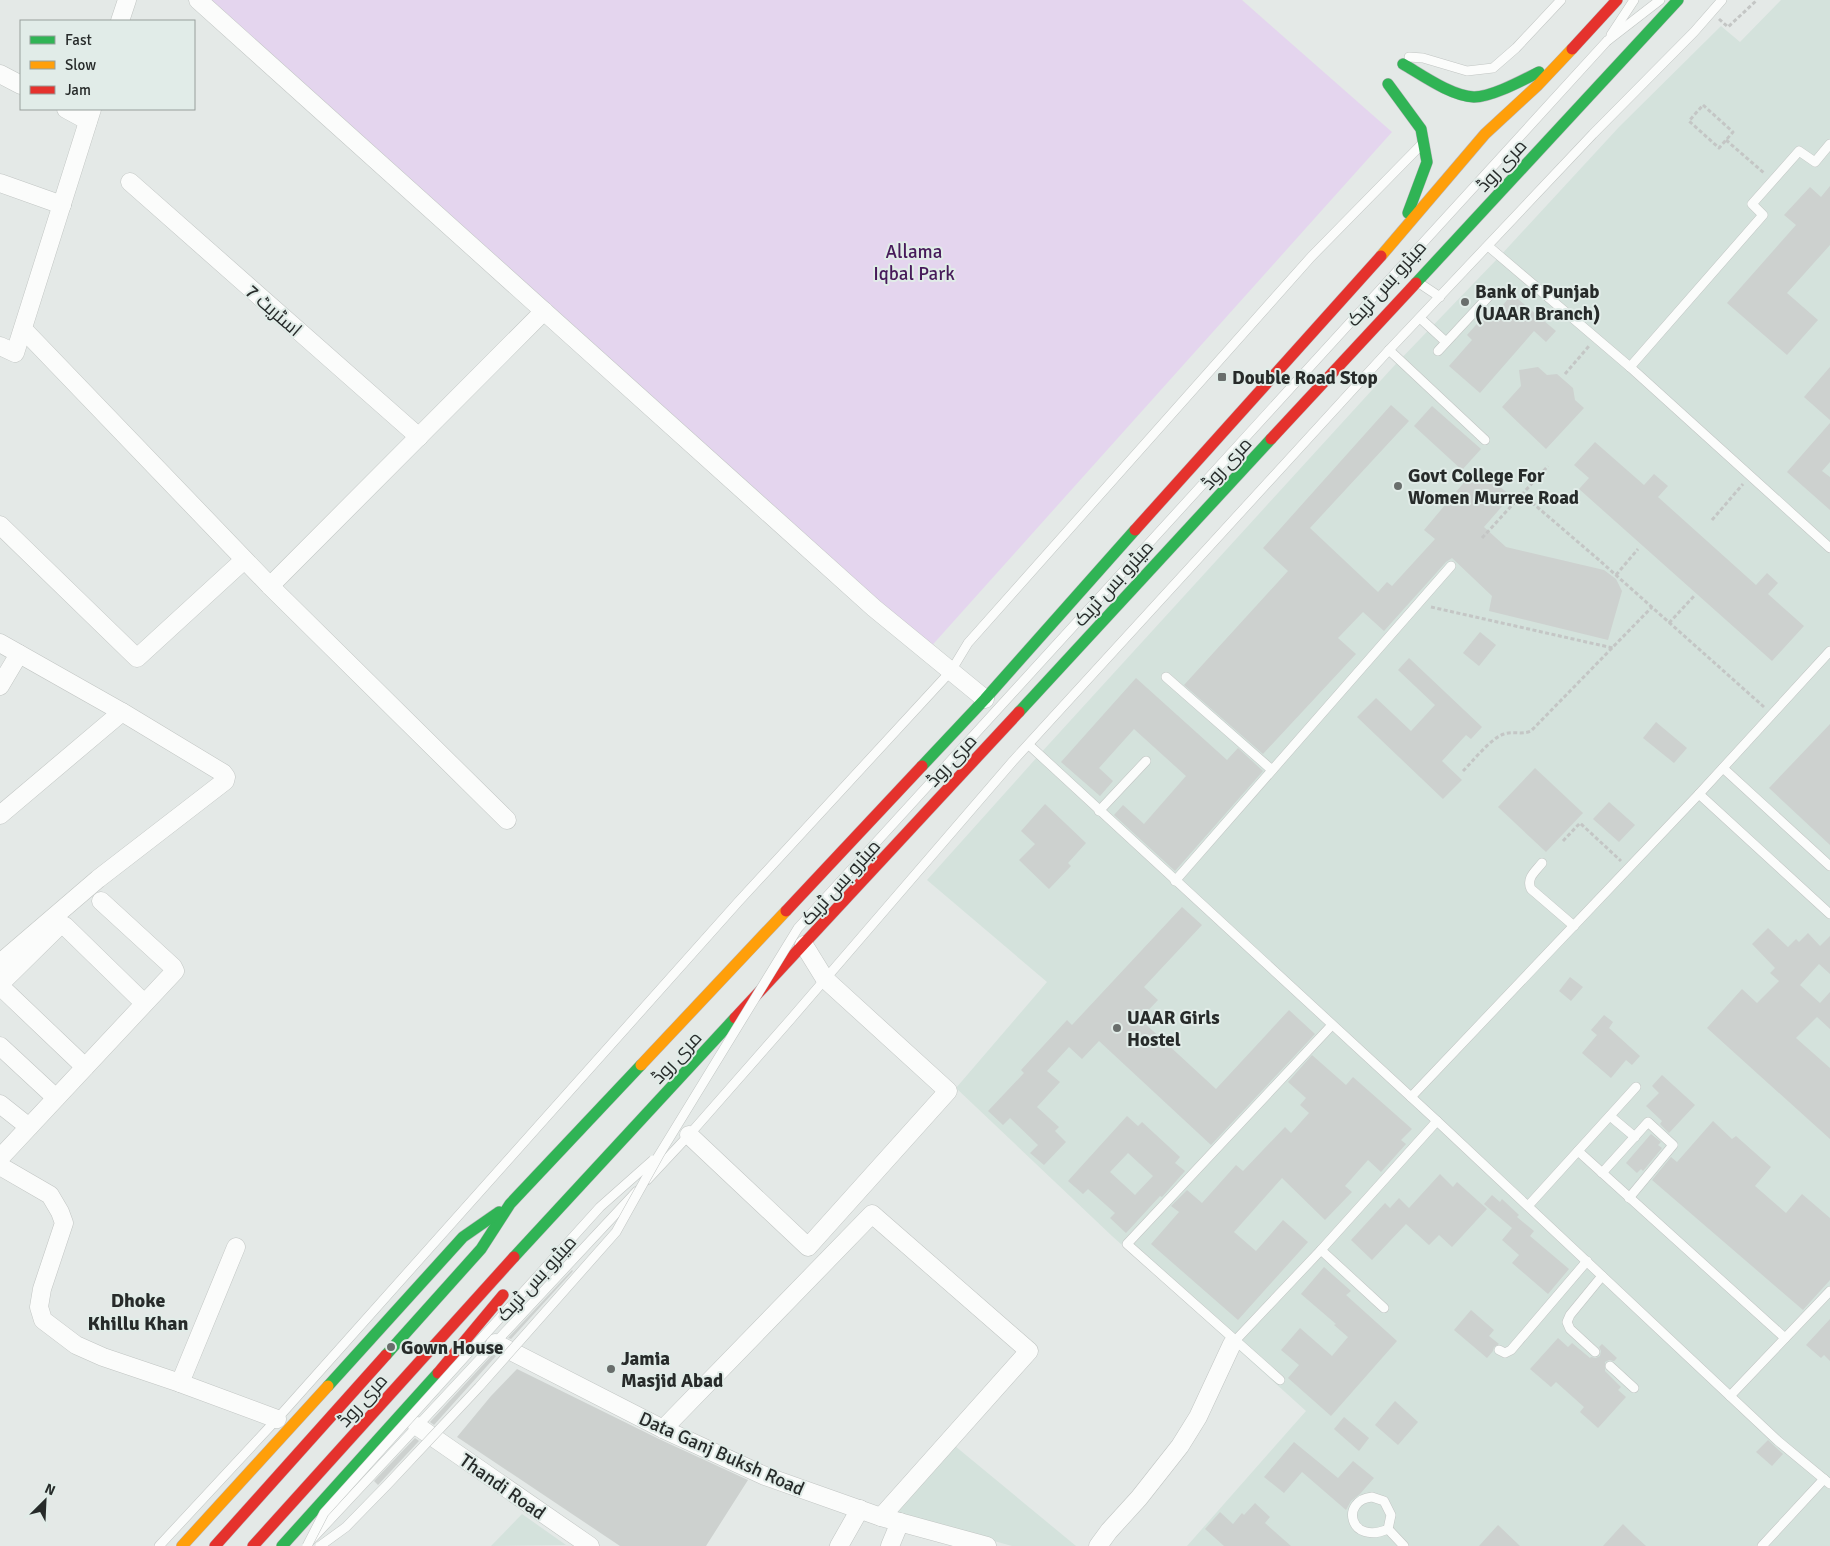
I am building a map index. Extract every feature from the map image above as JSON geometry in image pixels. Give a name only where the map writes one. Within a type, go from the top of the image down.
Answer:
[{"type":"main road","name":"مری روڈ","points":[[215,1546],[481,1249],[510,1204],[984,699],[1401,233],[1486,134],[1538,86],[1617,0]]},
{"type":"main road","name":"مری روڈ","points":[[253,1546],[547,1221],[1678,0]]},
{"type":"main road","name":"مری روڈ","points":[[1403,64],[1453,92],[1474,97],[1505,89],[1561,62]]},
{"type":"main road","points":[[1388,84],[1421,129],[1427,162],[1401,233]]},
{"type":"main road","points":[[182,1546],[463,1237],[510,1204]]},
{"type":"main road","points":[[531,1255],[547,1221]]},
{"type":"main road","points":[[282,1546],[452,1358],[510,1286]]},
{"type":"street","points":[[120,20],[127,0]]},
{"type":"street","points":[[198,0],[874,608],[984,699]]},
{"type":"street","points":[[0,74],[20,84]]},
{"type":"street","points":[[0,346],[15,353],[90,115],[70,110]]},
{"type":"street","name":"اسٹریٹ 7","points":[[130,182],[419,437]]},
{"type":"street","points":[[0,183],[62,205]]},
{"type":"street","points":[[270,586],[544,311]]},
{"type":"street","points":[[22,329],[244,560],[507,820]]},
{"type":"street","points":[[0,525],[137,658],[244,560]]},
{"type":"street","points":[[0,643],[122,712],[224,773],[226,777],[225,781],[98,879],[0,963]]},
{"type":"street","points":[[0,686],[19,654]]},
{"type":"street","points":[[0,815],[122,712]]},
{"type":"street","points":[[0,1158],[175,971],[173,966],[101,901]]},
{"type":"street","points":[[85,1067],[0,985],[60,924],[144,1003]]},
{"type":"street","points":[[689,1135],[808,1248],[948,1091],[825,979],[804,945]]},
{"type":"street","points":[[0,1046],[56,1098]]},
{"type":"street","points":[[0,1104],[29,1127]]},
{"type":"street","points":[[0,1166],[50,1195],[64,1223],[42,1289],[39,1307],[43,1320],[76,1346],[103,1358],[180,1383],[277,1419]]},
{"type":"street","points":[[663,1429],[872,1214],[1029,1350],[881,1517]]},
{"type":"street","points":[[180,1383],[236,1247]]},
{"type":"street","points":[[1098,1546],[1180,1446],[1198,1417],[1233,1342]]},
{"type":"street","name":"Data Ganj Buksh Road","points":[[495,1343],[663,1429],[765,1476],[881,1517],[987,1546]]},
{"type":"street","name":"Thandi Road","points":[[417,1426],[590,1546]]},
{"type":"street","points":[[839,1546],[860,1509]]},
{"type":"street","points":[[890,1546],[900,1522]]},
{"type":"lane","points":[[1394,56],[1423,58],[1467,71],[1493,68],[1516,48],[1561,0]]},
{"type":"lane","name":"میٹرو بس ٹریک","points":[[320,1546],[346,1527],[387,1485],[479,1387],[616,1232],[658,1155],[798,928],[1607,41],[1634,0]]},
{"type":"lane","name":"میٹرو بس ٹریک","points":[[1607,41],[1660,0]]},
{"type":"lane","points":[[306,1546],[689,1135],[1029,745],[1389,350],[1722,0]]},
{"type":"lane","points":[[159,1546],[277,1419],[739,901],[951,671],[968,643],[1305,265],[1424,142]]},
{"type":"lane","points":[[1630,367],[1763,215],[1752,204],[1799,151],[1814,162],[1830,144]]},
{"type":"lane","points":[[1488,246],[1630,367],[1830,548]]},
{"type":"lane","points":[[1417,282],[1440,297]]},
{"type":"lane","points":[[1438,351],[1489,296]]},
{"type":"lane","points":[[1420,318],[1446,342]]},
{"type":"lane","points":[[1389,350],[1485,440]]},
{"type":"lane","points":[[1175,881],[1451,566]]},
{"type":"lane","points":[[1411,1097],[1699,794],[1830,651]]},
{"type":"lane","points":[[1166,677],[1272,770]]},
{"type":"lane","points":[[1029,745],[1437,1121],[1778,1441],[1827,1481],[1762,1546]]},
{"type":"lane","points":[[1099,811],[1146,760]]},
{"type":"lane","points":[[1723,768],[1830,866]]},
{"type":"lane","points":[[1699,794],[1830,914]]},
{"type":"lane","points":[[1542,864],[1531,876],[1529,884],[1531,889],[1574,926]]},
{"type":"lane","points":[[1280,1380],[1233,1342],[1127,1244],[1332,1025]]},
{"type":"lane","points":[[1528,1206],[1636,1088]]},
{"type":"lane","points":[[1610,1116],[1635,1137]]},
{"type":"lane","points":[[1233,1342],[1321,1250],[1437,1121]]},
{"type":"lane","points":[[1602,1173],[1648,1122],[1673,1145],[1629,1198]]},
{"type":"lane","points":[[1578,1152],[1786,1338]]},
{"type":"lane","name":"میٹرو بس ٹریک","points":[[306,1546],[324,1513],[598,1209],[658,1155]]},
{"type":"lane","points":[[1321,1250],[1384,1308]]},
{"type":"lane","points":[[1499,1350],[1505,1353],[1512,1350],[1587,1262]]},
{"type":"lane","points":[[1595,1352],[1570,1329],[1567,1322],[1570,1315],[1602,1276]]},
{"type":"lane","points":[[1730,1396],[1830,1291]]},
{"type":"lane","points":[[1610,1366],[1634,1388]]},
{"type":"lane","points":[[1372,1497],[1384,1501],[1391,1515],[1388,1529],[1378,1534],[1358,1529],[1352,1519],[1358,1502],[1364,1498],[1372,1497]]},
{"type":"lane","points":[[1388,1529],[1404,1546]]},
{"type":"path","points":[[1712,12],[1728,27],[1757,0]]},
{"type":"path","points":[[1703,105],[1733,132],[1726,140],[1719,148],[1689,121],[1703,105]]},
{"type":"path","points":[[1726,140],[1773,181]]},
{"type":"path","points":[[1565,374],[1596,338]]},
{"type":"path","points":[[1482,538],[1548,466]]},
{"type":"path","points":[[1712,520],[1750,476]]},
{"type":"path","points":[[1522,494],[1616,575],[1772,715]]},
{"type":"path","points":[[1616,575],[1638,549]]},
{"type":"path","points":[[1669,623],[1694,596]]},
{"type":"path","points":[[1419,604],[1613,648]]},
{"type":"path","points":[[1463,771],[1496,739],[1504,734],[1531,731],[1652,607]]},
{"type":"path","points":[[1563,841],[1580,823],[1629,868]]},
{"type":"shaded area","points":[[1781,0],[1830,0],[1830,1546],[1187,1546],[1306,1411],[1112,1236],[956,1088],[1047,982],[927,880],[1393,367],[1500,256],[1619,127],[1721,26],[1740,42]]},
{"type":"shaded area","points":[[955,1446],[1076,1546],[1012,1546],[894,1513]]},
{"type":"shaded area","points":[[522,1514],[566,1545],[491,1546]]},
{"type":"green space","name":"Allama Iqbal Park","points":[[199,0],[1242,0],[1392,132],[927,651]]},
{"type":"building","points":[[1830,186],[1830,245],[1787,293],[1818,320],[1787,355],[1727,303],[1796,225],[1784,215],[1810,187],[1821,197]]},
{"type":"building","points":[[1512,294],[1556,331],[1546,342],[1534,331],[1480,393],[1449,366],[1472,340],[1467,335],[1483,317],[1489,322]]},
{"type":"building","points":[[1538,367],[1547,375],[1557,374],[1573,388],[1575,400],[1584,408],[1546,449],[1502,407],[1521,386],[1519,370]]},
{"type":"building","points":[[1830,367],[1830,420],[1804,397]]},
{"type":"building","points":[[1391,405],[1409,421],[1310,528],[1378,592],[1387,582],[1392,586],[1435,539],[1424,530],[1477,467],[1511,496],[1484,527],[1506,547],[1604,570],[1616,579],[1622,591],[1608,640],[1489,611],[1492,596],[1452,558],[1446,562],[1384,631],[1363,612],[1338,638],[1356,654],[1263,754],[1184,685],[1288,571],[1263,548]]},
{"type":"building","points":[[1432,406],[1481,449],[1462,470],[1414,426]]},
{"type":"building","points":[[1830,423],[1830,462],[1822,471],[1830,477],[1830,510],[1787,472]]},
{"type":"building","points":[[1595,442],[1644,485],[1654,474],[1668,486],[1658,497],[1756,585],[1767,573],[1778,583],[1768,594],[1804,626],[1772,661],[1579,489],[1589,478],[1574,465]]},
{"type":"building","points":[[1480,632],[1496,645],[1479,666],[1463,653]]},
{"type":"building","points":[[1409,658],[1482,727],[1471,739],[1466,735],[1442,761],[1462,780],[1443,799],[1357,717],[1376,698],[1411,731],[1435,705],[1398,670]]},
{"type":"building","points":[[1136,678],[1227,760],[1238,748],[1263,771],[1175,871],[1114,815],[1123,805],[1144,824],[1186,776],[1134,729],[1099,768],[1113,781],[1100,796],[1061,762]]},
{"type":"building","points":[[1656,722],[1687,748],[1674,763],[1643,738]]},
{"type":"building","points":[[1830,724],[1830,845],[1769,788]]},
{"type":"building","points":[[1535,768],[1583,813],[1546,852],[1498,807]]},
{"type":"building","points":[[1609,802],[1635,825],[1619,842],[1593,819]]},
{"type":"building","points":[[1045,804],[1086,843],[1068,863],[1071,866],[1049,889],[1019,860],[1035,844],[1021,831]]},
{"type":"building","name":"UAAR Girls Hostel","points":[[1182,907],[1202,925],[1144,987],[1158,1000],[1140,1019],[1216,1089],[1289,1010],[1315,1034],[1211,1145],[1099,1041],[1082,1059],[1069,1047],[1047,1071],[1060,1082],[1037,1107],[1059,1127],[1055,1131],[1066,1142],[1044,1165],[1030,1153],[1038,1145],[1010,1118],[1003,1125],[988,1111],[1024,1073],[1021,1070],[1067,1020],[1072,1025]]},
{"type":"building","points":[[1768,928],[1788,947],[1796,939],[1799,942],[1808,933],[1820,946],[1830,936],[1830,974],[1819,964],[1800,985],[1820,1003],[1830,992],[1830,1029],[1817,1017],[1796,1038],[1830,1068],[1830,1139],[1707,1028],[1742,989],[1757,1003],[1779,981],[1770,973],[1775,968],[1752,944]]},
{"type":"building","points":[[1570,977],[1583,987],[1571,1001],[1559,991]]},
{"type":"building","points":[[1604,1015],[1613,1022],[1609,1028],[1640,1056],[1632,1065],[1626,1060],[1611,1078],[1582,1053],[1597,1035],[1591,1030]]},
{"type":"building","points":[[1312,1055],[1346,1085],[1353,1077],[1412,1129],[1401,1140],[1406,1144],[1381,1172],[1368,1160],[1345,1186],[1352,1192],[1325,1220],[1282,1178],[1234,1232],[1256,1251],[1283,1220],[1308,1242],[1238,1320],[1151,1244],[1179,1212],[1171,1206],[1187,1190],[1202,1203],[1236,1165],[1243,1171],[1285,1127],[1291,1133],[1309,1113],[1300,1105],[1306,1098],[1288,1082]]},
{"type":"building","points":[[1662,1075],[1695,1105],[1669,1133],[1660,1124],[1662,1121],[1646,1106],[1659,1093],[1652,1086]]},
{"type":"building","points":[[1127,1116],[1138,1126],[1142,1122],[1180,1157],[1175,1163],[1185,1171],[1126,1233],[1110,1218],[1115,1213],[1088,1189],[1083,1194],[1068,1181]],"holes":[[[1128,1153],[1153,1176],[1135,1195],[1110,1172]]]},
{"type":"building","points":[[1713,1121],[1732,1139],[1736,1136],[1771,1167],[1755,1186],[1786,1213],[1802,1194],[1830,1218],[1830,1280],[1803,1310],[1652,1180],[1671,1157],[1677,1162]]},
{"type":"building","points":[[1651,1134],[1661,1142],[1658,1145],[1662,1148],[1643,1171],[1641,1169],[1637,1173],[1626,1163]]},
{"type":"building","points":[[1440,1174],[1453,1187],[1457,1182],[1487,1209],[1452,1247],[1439,1235],[1429,1245],[1406,1224],[1372,1260],[1351,1240],[1385,1203],[1390,1208],[1399,1198],[1409,1208]]},
{"type":"building","points":[[1492,1195],[1500,1202],[1502,1199],[1519,1215],[1517,1217],[1534,1231],[1530,1236],[1569,1269],[1548,1294],[1512,1263],[1519,1255],[1502,1240],[1512,1228],[1484,1204]]},
{"type":"building","points":[[1324,1267],[1351,1291],[1346,1295],[1397,1341],[1331,1416],[1288,1378],[1299,1365],[1281,1350],[1300,1328],[1332,1356],[1348,1337],[1301,1294]]},
{"type":"building","points":[[572,1270],[511,1339],[508,1338]]},
{"type":"building","points":[[1471,1310],[1494,1330],[1489,1336],[1499,1344],[1494,1347],[1487,1358],[1454,1330]]},
{"type":"building","points":[[1830,1319],[1830,1361],[1824,1355],[1821,1358],[1806,1345]]},
{"type":"building","points":[[1558,1338],[1568,1347],[1572,1343],[1590,1358],[1600,1356],[1601,1351],[1599,1347],[1602,1344],[1617,1358],[1614,1361],[1609,1360],[1605,1362],[1605,1371],[1621,1387],[1618,1390],[1626,1397],[1598,1428],[1580,1412],[1584,1407],[1556,1382],[1551,1387],[1530,1369]]},
{"type":"building","points":[[493,1354],[496,1356],[434,1425],[430,1422]]},
{"type":"building","points":[[517,1369],[659,1439],[748,1480],[706,1546],[620,1546],[457,1437],[491,1396]]},
{"type":"building","points":[[1395,1401],[1418,1422],[1398,1445],[1375,1425]]},
{"type":"building","points":[[1344,1417],[1369,1438],[1359,1451],[1334,1429]]},
{"type":"building","points":[[415,1438],[419,1441],[378,1485],[374,1481]]},
{"type":"building","points":[[1768,1440],[1783,1454],[1772,1466],[1756,1452]]},
{"type":"building","points":[[1294,1442],[1338,1478],[1353,1461],[1374,1478],[1351,1501],[1346,1510],[1302,1472],[1284,1493],[1264,1477]]},
{"type":"building","points":[[1255,1503],[1270,1517],[1265,1523],[1291,1546],[1224,1546],[1205,1529],[1220,1512],[1233,1524],[1242,1513],[1244,1515]]},
{"type":"building","points":[[1623,1524],[1635,1536],[1646,1546],[1603,1546]]},
{"type":"building","points":[[1498,1525],[1520,1546],[1479,1546]]},
{"type":"traffic: fast","points":[[1416,283],[1678,0]]},
{"type":"traffic: fast","points":[[1403,64],[1446,89],[1465,96],[1474,97],[1498,91],[1539,72]]},
{"type":"traffic: fast","points":[[1388,84],[1421,129],[1427,162],[1408,213]]},
{"type":"traffic: fast","points":[[1019,712],[1271,439]]},
{"type":"traffic: fast","points":[[922,766],[985,699],[1135,530]]},
{"type":"traffic: fast","points":[[514,1257],[735,1018]]},
{"type":"traffic: fast","points":[[386,1355],[481,1249],[510,1204],[641,1065]]},
{"type":"traffic: fast","points":[[328,1386],[463,1237],[499,1212]]},
{"type":"traffic: fast","points":[[282,1546],[438,1373]]},
{"type":"traffic: slow","points":[[1381,256],[1485,134],[1538,85],[1572,49]]},
{"type":"traffic: slow","points":[[641,1065],[786,911]]},
{"type":"traffic: slow","points":[[182,1546],[328,1386]]},
{"type":"traffic: jam","points":[[1572,49],[1617,0]]},
{"type":"traffic: jam","points":[[1135,530],[1381,256]]},
{"type":"traffic: jam","points":[[1271,439],[1416,283]]},
{"type":"traffic: jam","points":[[735,1018],[1019,712]]},
{"type":"traffic: jam","points":[[786,911],[922,766]]},
{"type":"traffic: jam","points":[[253,1546],[514,1257]]},
{"type":"traffic: jam","points":[[438,1373],[503,1295]]},
{"type":"traffic: jam","points":[[215,1546],[386,1355]]},
{"type":"place","name":"Bank of Punjab (UAAR Branch)","points":[[1465,302]]},
{"type":"place","name":"Double Road Stop","points":[[1222,377]]},
{"type":"place","name":"Govt College For Women Murree Road","points":[[1398,486]]},
{"type":"place","name":"UAAR Girls Hostel","points":[[1117,1028]]},
{"type":"place","name":"Gown House","points":[[391,1347]]},
{"type":"place","name":"Jamia Masjid Abad","points":[[611,1369]]},
{"type":"district","name":"Dhoke Khillu Khan","points":[[138,1312]]}]
